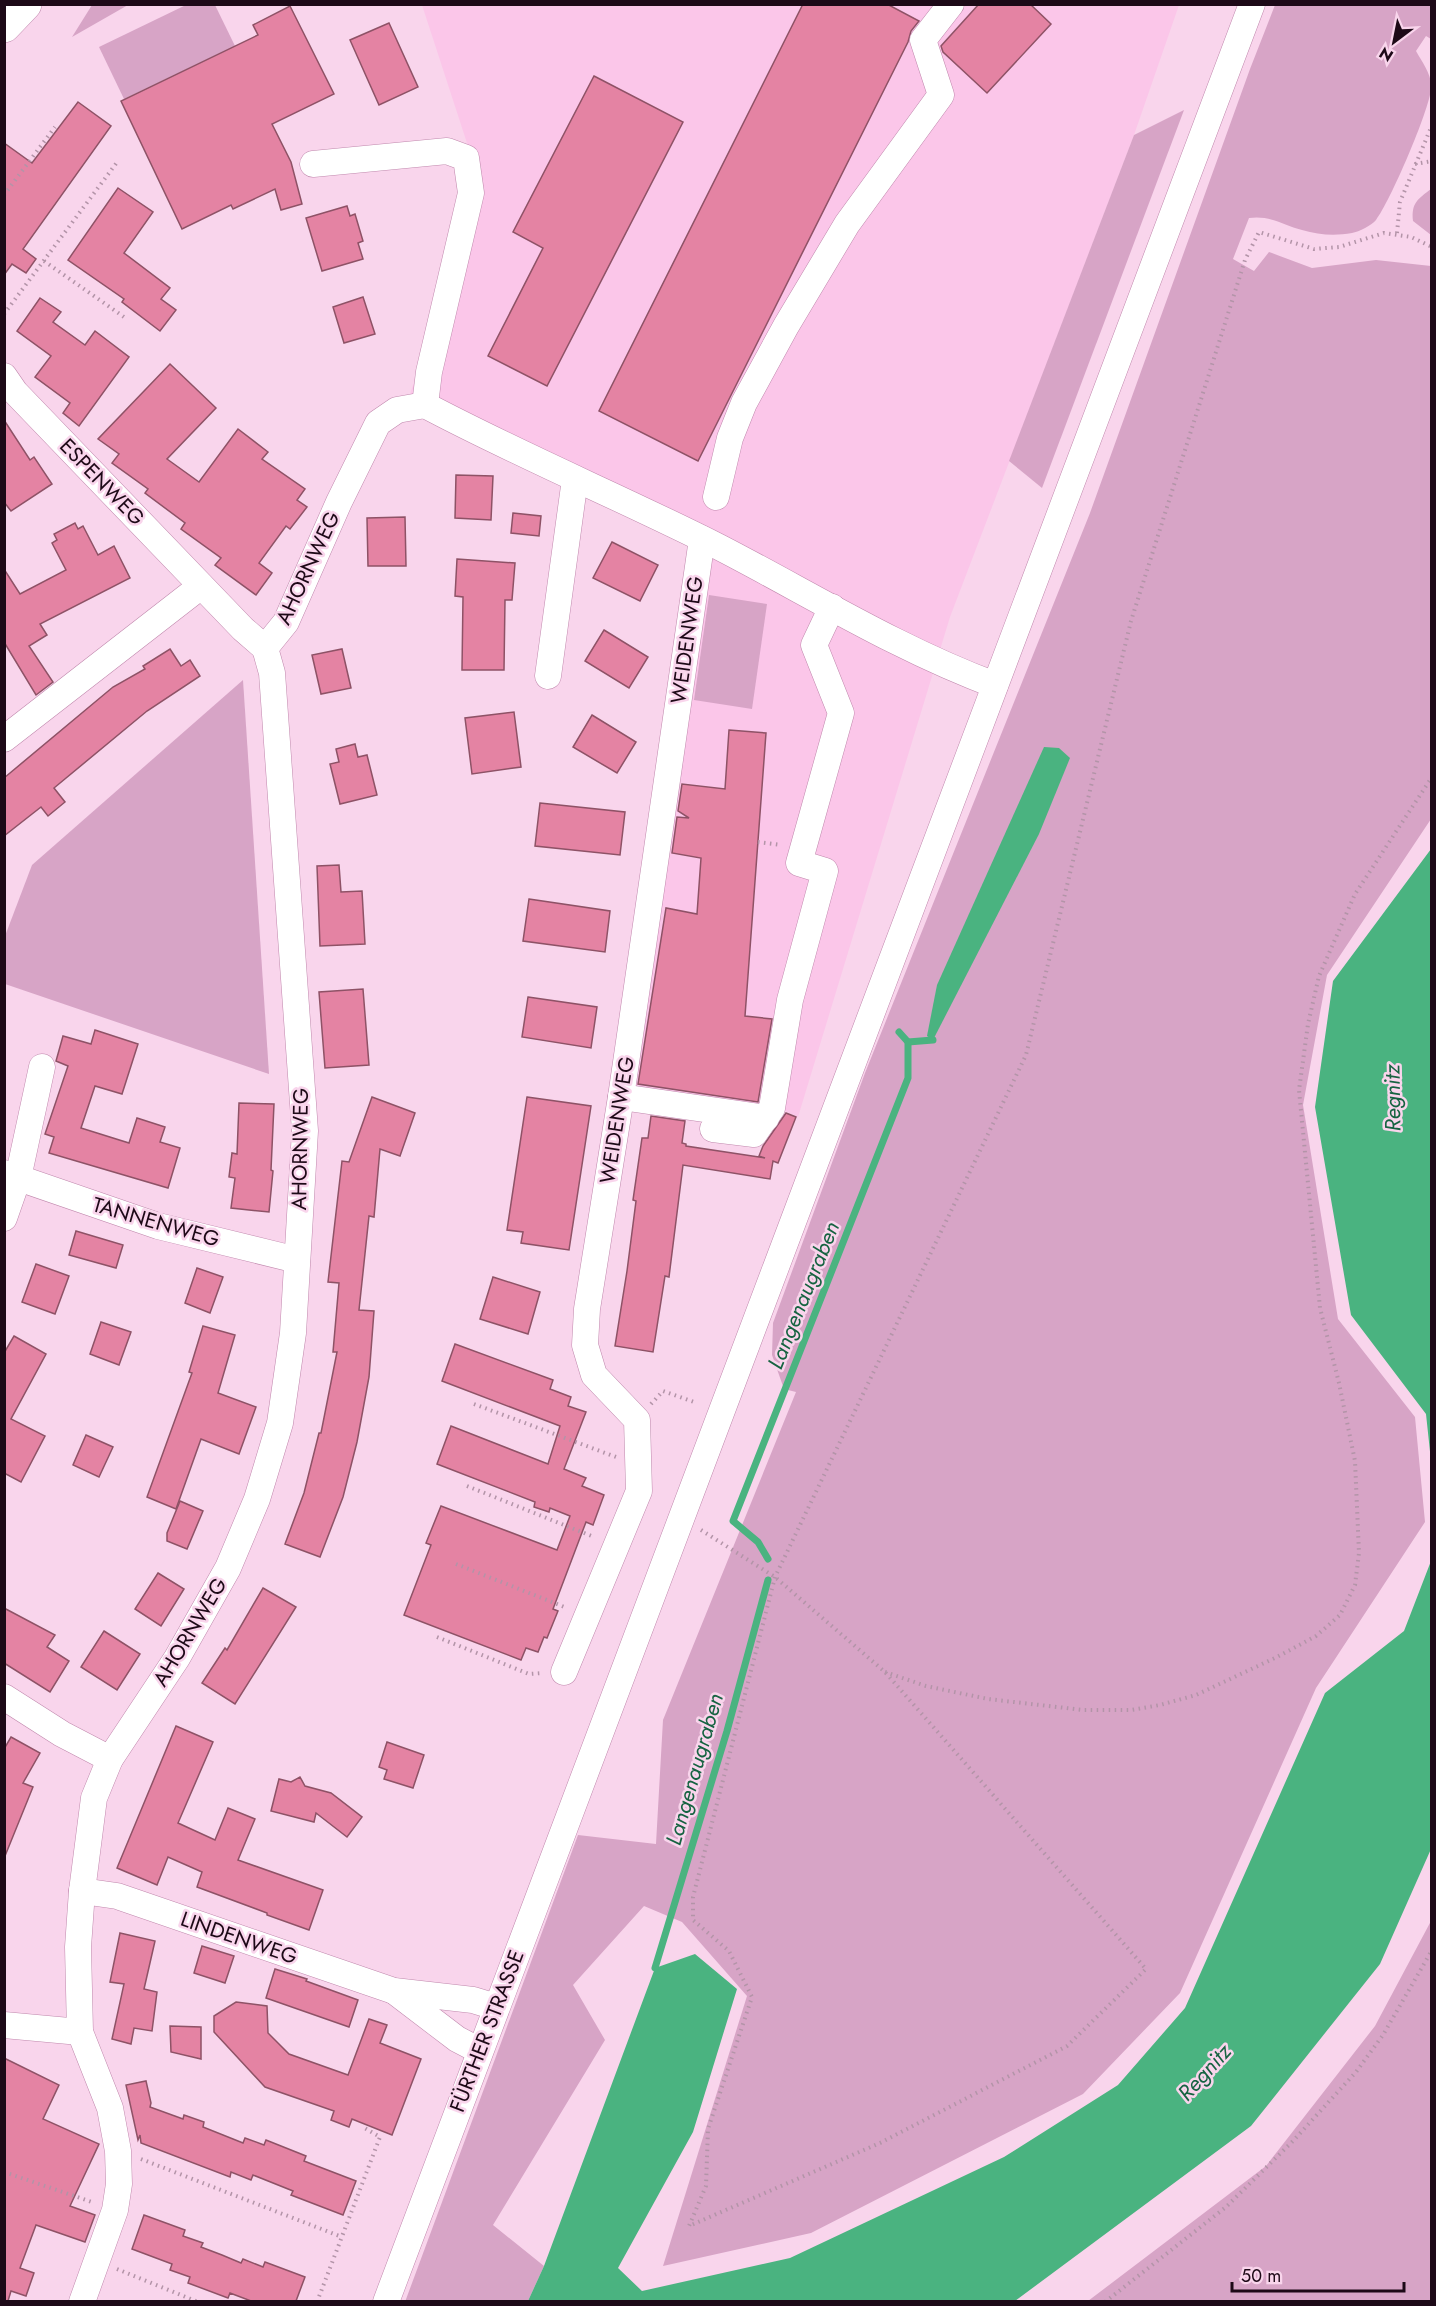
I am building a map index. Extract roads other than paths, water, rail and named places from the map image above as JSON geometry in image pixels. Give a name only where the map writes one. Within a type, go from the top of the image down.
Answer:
[{"type":"highway","points":[[4,26],[25,4]]},
{"type":"street","points":[[716,497],[730,438],[744,403],[786,326],[847,224],[941,95],[923,40],[951,4]]},
{"type":"street","name":"FÜRTHER STRASSE","points":[[386,2301],[1252,4]]},
{"type":"street","points":[[313,164],[447,151],[466,158],[471,193],[429,372],[425,405],[702,539],[920,654],[995,685]]},
{"type":"street","name":"ESPENWEG","points":[[4,376],[15,392],[201,586],[265,648]]},
{"type":"street","name":"AHORNWEG","points":[[82,2301],[115,2210],[119,2184],[118,2151],[110,2108],[80,2032],[78,1947],[82,1891],[94,1798],[110,1759],[177,1658],[228,1568],[257,1499],[280,1423],[293,1333],[305,1131],[272,673],[265,648],[286,622],[339,502],[378,423],[397,410],[425,405]]},
{"type":"street","points":[[548,676],[575,479]]},
{"type":"street","name":"WEIDENWEG","points":[[564,1672],[639,1491],[637,1420],[594,1375],[585,1345],[587,1309],[621,1097],[702,539]]},
{"type":"street","points":[[8,732],[201,586]]},
{"type":"street","points":[[713,1129],[754,1134],[772,1108],[790,1000],[825,871],[799,863],[841,713],[814,645],[832,607]]},
{"type":"street","points":[[4,1218],[11,1176],[42,1067]]},
{"type":"street","points":[[621,1097],[766,1118]]},
{"type":"street","name":"TANNENWEG","points":[[11,1176],[158,1226],[297,1260]]},
{"type":"street","points":[[4,1697],[62,1734],[110,1759]]},
{"type":"street","name":"LINDENWEG","points":[[82,1891],[117,1896],[393,1991],[473,2000],[496,2007]]},
{"type":"street","name":"LINDENWEG","points":[[393,1991],[457,2039],[480,2050]]},
{"type":"street","points":[[4,2025],[80,2032]]},
{"type":"water","points":[[1044,747],[1059,748],[1070,758],[1039,834],[933,1040],[927,1036],[937,985]]},
{"type":"water","name":"Regnitz","points":[[1431,849],[1431,1461],[1426,1414],[1351,1315],[1315,1107],[1333,981]]},
{"type":"water","name":"Regnitz","points":[[1431,1561],[1431,1849],[1380,1964],[1251,2126],[1015,2301],[528,2301],[544,2266],[655,1968],[695,1954],[737,1989],[693,2132],[618,2268],[642,2291],[790,2258],[1004,2157],[1118,2085],[1185,2008],[1325,1693],[1404,1631]]},
{"type":"waterway","name":"Langenaugraben","points":[[768,1559],[758,1542],[733,1521],[908,1078],[908,1042],[899,1032]]},
{"type":"waterway","points":[[908,1042],[933,1040]]},
{"type":"waterway","name":"Langenaugraben","points":[[655,1968],[727,1731],[768,1580]]}]
